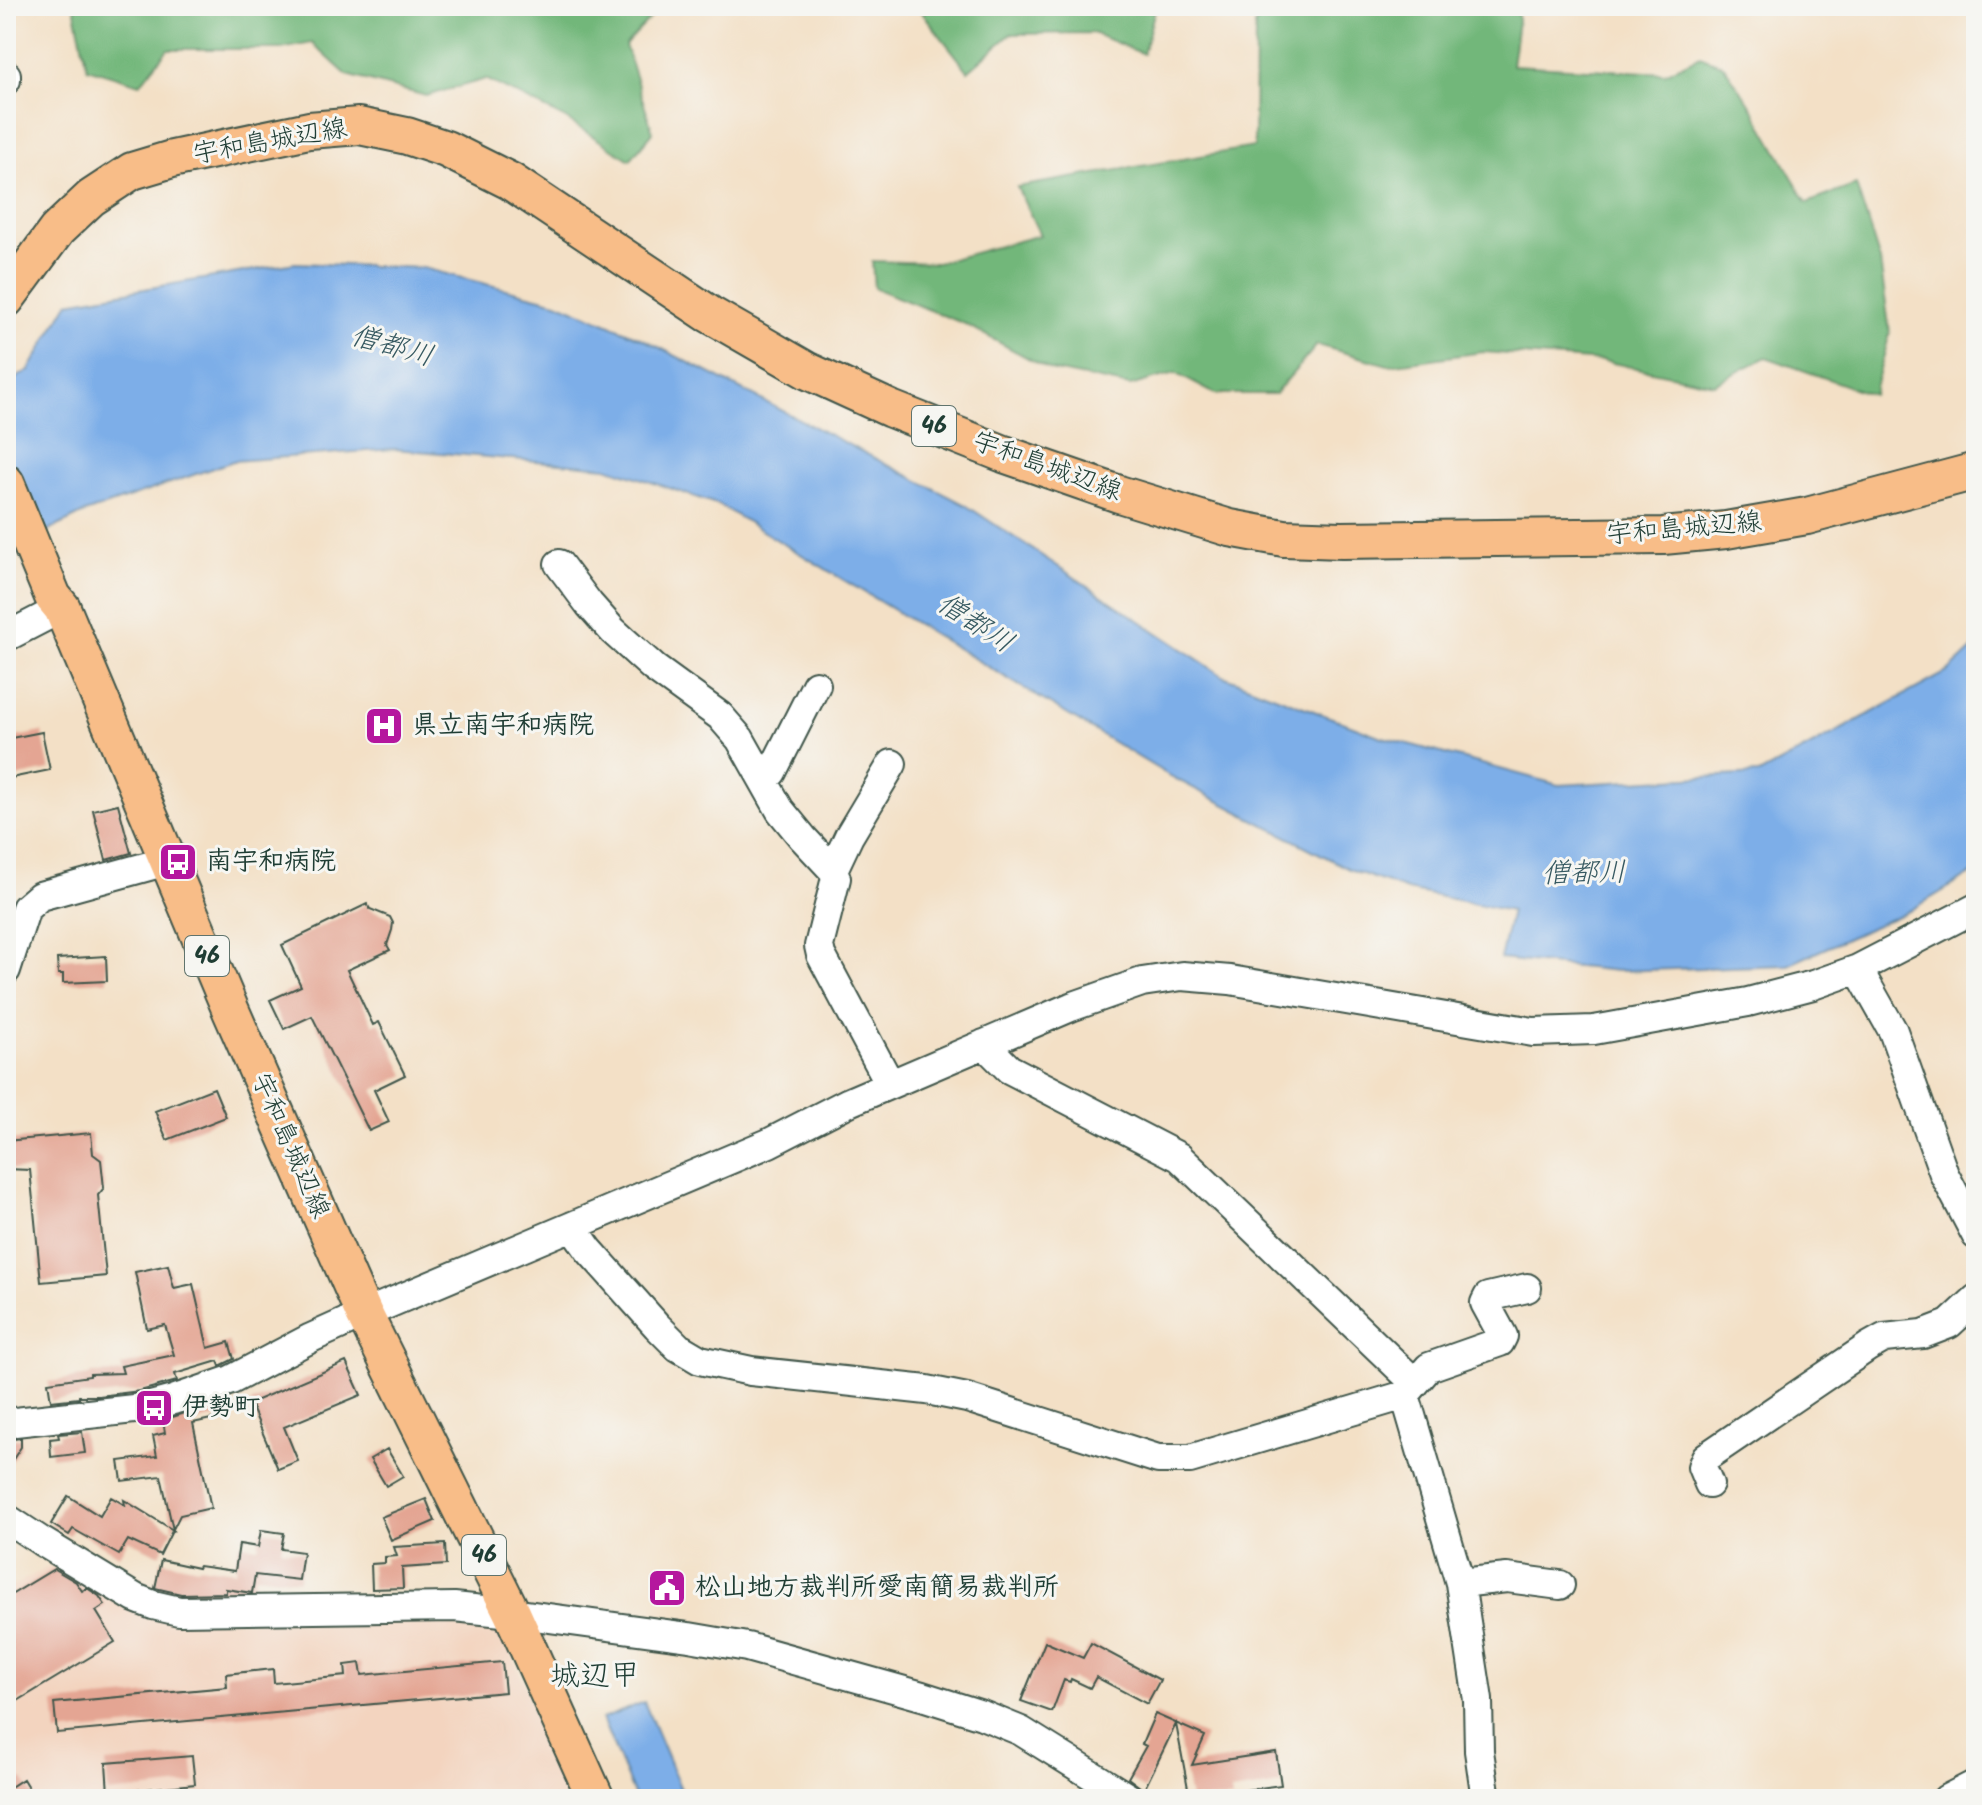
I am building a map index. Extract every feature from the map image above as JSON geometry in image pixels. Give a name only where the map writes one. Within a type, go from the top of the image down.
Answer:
[{"type":"main road","name":"宇和島城辺線","points":[[6,299],[57,230],[91,198],[132,171],[172,159],[309,130],[359,126],[407,136],[446,149],[510,181],[709,314],[808,371],[891,409],[1004,454],[1230,528],[1284,538],[1342,540],[1663,536],[1726,530],[1807,516],[1976,471]]},
{"type":"main road","name":"宇和島城辺線","points":[[6,483],[364,1314],[512,1613],[596,1799]]},
{"type":"street","points":[[559,564],[613,631],[654,668],[720,716],[740,739],[780,810],[833,870],[836,878],[819,946],[821,955],[890,1084]]},
{"type":"street","points":[[6,637],[58,602]]},
{"type":"street","points":[[764,781],[772,772],[816,685]]},
{"type":"street","points":[[833,870],[849,836],[892,764]]},
{"type":"street","points":[[6,970],[26,908],[40,896],[167,861]]},
{"type":"street","points":[[6,1423],[143,1408],[231,1380],[364,1314],[769,1143],[890,1084],[1071,1007],[1142,982],[1182,976],[1230,980],[1533,1032],[1594,1030],[1748,1002],[1813,985],[1858,969],[1976,908]]},
{"type":"street","points":[[1858,969],[1893,1031],[1944,1174],[1976,1235]]},
{"type":"street","points":[[984,1044],[1009,1069],[1179,1157],[1410,1389],[1460,1583],[1478,1700],[1479,1751],[1486,1799]]},
{"type":"street","points":[[572,1226],[589,1250],[657,1326],[678,1347],[700,1360],[751,1371],[927,1390],[967,1398],[1158,1459],[1190,1459],[1410,1389],[1429,1367],[1500,1342],[1503,1336],[1485,1303],[1488,1297],[1527,1288]]},
{"type":"street","points":[[1709,1484],[1702,1467],[1706,1457],[1868,1347],[1884,1338],[1923,1334],[1949,1324],[1976,1299]]},
{"type":"street","points":[[6,1518],[135,1598],[179,1611],[454,1607],[747,1647],[982,1715],[1021,1731],[1130,1799]]},
{"type":"street","points":[[1460,1583],[1507,1578],[1560,1585]]},
{"type":"street","points":[[1947,1799],[1976,1784]]},
{"type":"shaded area","points":[[61,1561],[187,1620],[459,1623],[501,1628],[572,1799],[6,1799],[6,1589]]},
{"type":"green space","points":[[74,6],[662,6],[625,45],[653,132],[630,160],[564,118],[486,79],[426,96],[347,75],[312,43],[281,49],[168,49],[140,84],[87,68]]},
{"type":"green space","points":[[917,6],[1156,6],[1143,54],[1093,33],[1011,34],[968,71]]},
{"type":"green space","points":[[1264,6],[1517,6],[1512,65],[1665,73],[1700,56],[1723,65],[1749,102],[1807,203],[1856,185],[1880,261],[1890,333],[1873,395],[1766,357],[1714,384],[1603,361],[1483,352],[1388,365],[1317,345],[1275,394],[1215,394],[1175,373],[1130,386],[1050,370],[965,324],[874,288],[872,261],[937,263],[1040,235],[1017,187],[1254,147],[1255,25]]},
{"type":"water","name":"僧都川","points":[[295,263],[423,268],[557,302],[643,339],[964,504],[1223,676],[1379,736],[1559,785],[1759,774],[1949,671],[1976,646],[1976,871],[1911,910],[1788,965],[1617,971],[1500,959],[1511,911],[1407,890],[1349,869],[1168,775],[719,505],[607,467],[394,449],[233,461],[82,514],[6,552],[6,384],[29,370],[69,302]]},
{"type":"water","points":[[644,1702],[685,1799],[636,1799],[602,1719]]},
{"type":"building","points":[[42,732],[50,770],[6,779],[6,739]]},
{"type":"building","points":[[118,804],[131,853],[106,860],[93,810]]},
{"type":"building","points":[[367,904],[370,909],[390,917],[393,923],[387,945],[390,950],[347,970],[373,1025],[379,1022],[405,1075],[374,1090],[389,1122],[369,1131],[312,1016],[284,1029],[270,1000],[301,986],[282,945]]},
{"type":"building","points":[[106,956],[107,981],[63,983],[63,974],[58,974],[57,959]]},
{"type":"building","points":[[214,1088],[226,1117],[167,1140],[155,1111]]},
{"type":"building","points":[[91,1133],[93,1154],[101,1160],[104,1188],[98,1195],[106,1276],[41,1282],[30,1170],[6,1169],[6,1141]]},
{"type":"building","points":[[168,1265],[174,1288],[193,1284],[208,1348],[229,1342],[234,1359],[220,1366],[218,1361],[175,1374],[177,1381],[140,1391],[51,1401],[48,1382],[90,1374],[123,1373],[121,1366],[174,1355],[165,1325],[147,1329],[135,1272]]},
{"type":"building","points":[[346,1362],[361,1395],[284,1427],[298,1461],[278,1469],[250,1403]]},
{"type":"building","points":[[217,1403],[220,1417],[193,1423],[211,1508],[180,1515],[173,1529],[161,1476],[122,1481],[119,1461],[157,1456],[153,1436],[165,1433],[163,1420]]},
{"type":"building","points":[[82,1432],[85,1453],[51,1457],[50,1439],[59,1438],[58,1434]]},
{"type":"building","points":[[21,1438],[21,1447],[6,1470],[6,1440]]},
{"type":"building","points":[[387,1449],[403,1476],[386,1486],[370,1459]]},
{"type":"building","points":[[68,1496],[100,1516],[111,1497],[125,1505],[124,1500],[173,1530],[160,1555],[128,1540],[119,1555],[73,1529],[69,1535],[51,1524]]},
{"type":"building","points":[[426,1499],[435,1521],[391,1540],[381,1517]]},
{"type":"building","points":[[261,1530],[284,1533],[281,1549],[303,1552],[299,1580],[255,1575],[252,1593],[226,1589],[226,1593],[181,1594],[155,1588],[161,1560],[198,1568],[235,1571],[239,1544],[258,1547]]},
{"type":"building","points":[[445,1544],[446,1565],[402,1568],[403,1588],[372,1589],[371,1564],[385,1563],[385,1557],[397,1556],[394,1547]]},
{"type":"building","points":[[54,1569],[76,1582],[82,1591],[87,1588],[99,1596],[105,1605],[96,1611],[115,1642],[6,1708],[6,1598]]},
{"type":"building","points":[[1045,1642],[1083,1658],[1091,1643],[1160,1680],[1147,1704],[1096,1677],[1090,1688],[1071,1679],[1070,1682],[1064,1680],[1052,1712],[1021,1701]]},
{"type":"building","points":[[502,1662],[505,1692],[57,1733],[54,1703],[227,1687],[226,1674],[273,1669],[274,1683],[346,1676],[345,1665],[360,1663],[362,1675]]},
{"type":"building","points":[[1155,1714],[1205,1736],[1192,1765],[1276,1752],[1281,1785],[1231,1792],[1232,1799],[1190,1799],[1176,1724],[1144,1790],[1128,1778],[1146,1746],[1142,1744]]},
{"type":"building","points":[[192,1756],[195,1784],[108,1793],[106,1763]]},
{"type":"building","points":[[23,1779],[35,1799],[6,1799],[6,1790]]},
{"type":"place","name":"県立南宇和病院","points":[[384,726]]},
{"type":"place","name":"南宇和病院","points":[[178,862]]},
{"type":"place","name":"伊勢町","points":[[154,1408]]},
{"type":"place","name":"松山地方裁判所愛南簡易裁判所","points":[[667,1588]]},
{"type":"district","name":"城辺甲","points":[[595,1677]]}]
